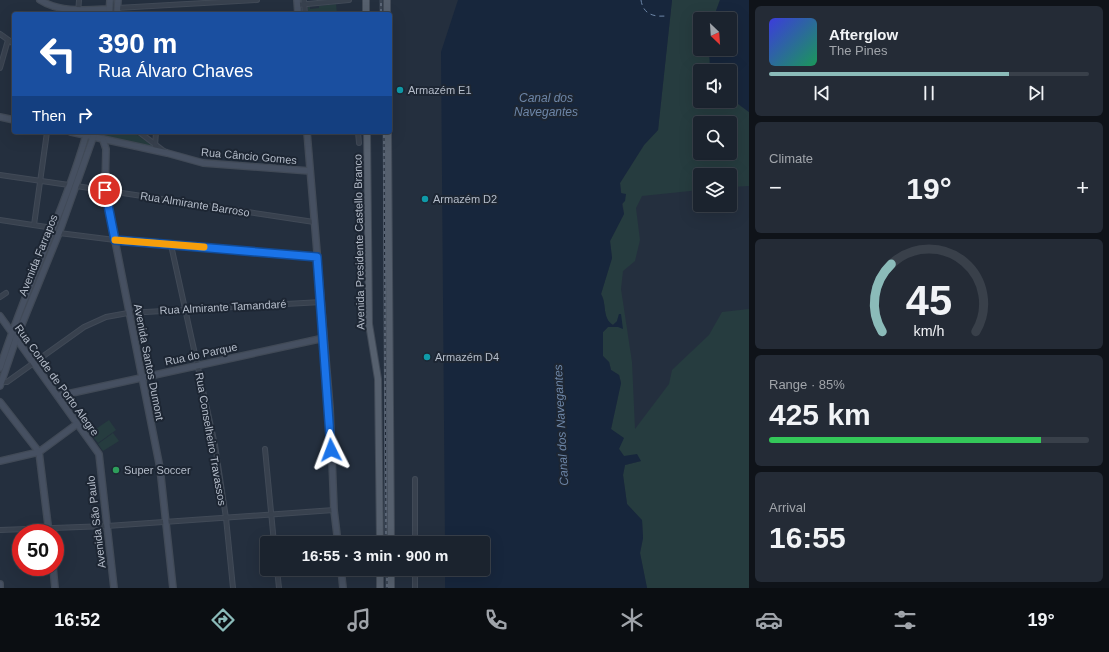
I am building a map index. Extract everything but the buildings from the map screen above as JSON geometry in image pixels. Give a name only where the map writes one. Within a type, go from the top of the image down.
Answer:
[{"type":"main road","points":[[366,0],[366,12]]},
{"type":"main road","points":[[387,0],[387,12]]},
{"type":"main road","name":"Avenida Presidente Castello Branco","points":[[367,134],[369,324],[378,379],[380,536]]},
{"type":"main road","points":[[388,134],[391,536]]},
{"type":"street","points":[[40,0],[51,5],[78,12],[109,12],[110,0]]},
{"type":"street","points":[[78,12],[79,0]]},
{"type":"street","points":[[118,0],[117,11],[257,0]]},
{"type":"street","points":[[297,3],[349,0]]},
{"type":"street","points":[[304,2],[305,12]]},
{"type":"street","points":[[0,34],[12,43]]},
{"type":"street","points":[[0,68],[8,40]]},
{"type":"street","points":[[0,117],[12,120]]},
{"type":"street","points":[[34,225],[46,134]]},
{"type":"street","name":"Rua Câncio Gomes","points":[[87,134],[94,135],[103,140],[167,153],[203,163],[310,171]]},
{"type":"street","name":"Avenida Farrapos","points":[[0,368],[11,332],[53,228],[87,134]]},
{"type":"street","points":[[142,134],[167,153]]},
{"type":"street","points":[[155,151],[156,134]]},
{"type":"street","points":[[307,134],[330,408],[334,510],[337,536]]},
{"type":"street","points":[[358,134],[359,143]]},
{"type":"street","name":"Avenida Farrapos","points":[[1,384],[16,339],[59,232],[94,135]]},
{"type":"street","name":"Avenida Santos Dumont","points":[[103,140],[106,150],[105,190],[128,313],[160,468],[173,588]]},
{"type":"street","points":[[0,175],[69,185]]},
{"type":"street","name":"Rua Almirante Barroso","points":[[76,186],[314,222]]},
{"type":"street","points":[[0,220],[53,228]]},
{"type":"street","points":[[59,232],[115,240],[317,257]]},
{"type":"street","name":"Rua Conselheiro Travassos","points":[[171,245],[215,444],[226,518],[233,588]]},
{"type":"street","points":[[0,297],[6,293]]},
{"type":"street","name":"Rua Almirante Tamandaré","points":[[1,384],[7,382],[34,364],[94,322],[128,313],[322,302]]},
{"type":"street","name":"Rua Conde de Porto Alegre","points":[[0,316],[99,454]]},
{"type":"street","name":"Rua do Parque","points":[[58,396],[324,338]]},
{"type":"street","points":[[0,402],[39,452],[47,524]]},
{"type":"street","points":[[0,460],[39,452],[77,424]]},
{"type":"street","points":[[265,449],[273,536]]},
{"type":"street","name":"Avenida São Paulo","points":[[99,454],[114,588]]},
{"type":"street","points":[[415,479],[415,536]]},
{"type":"street","points":[[64,528],[334,510]]},
{"type":"street","points":[[0,530],[12,530]]},
{"type":"street","points":[[54,576],[55,588]]},
{"type":"street","points":[[278,576],[279,588]]},
{"type":"street","points":[[342,576],[343,588]]},
{"type":"street","points":[[415,576],[415,588]]},
{"type":"green space","points":[[672,0],[720,0],[716,12],[693,12],[693,56],[710,56],[710,64],[693,64],[693,108],[737,108],[737,103],[749,112],[749,186],[737,187],[737,168],[693,168],[693,191],[642,196],[636,208],[640,240],[635,261],[623,271],[621,289],[632,362],[635,429],[669,384],[672,370],[709,335],[722,312],[749,309],[749,588],[647,588],[640,553],[643,538],[642,521],[627,504],[623,475],[625,465],[641,461],[624,456],[619,449],[611,429],[621,383],[619,375],[611,370],[609,362],[603,356],[603,332],[608,327],[618,327],[619,314],[617,322],[612,325],[607,319],[601,294],[612,258],[610,241],[624,214],[620,183],[644,145],[658,130]]},
{"type":"green space","points":[[336,4],[337,12],[308,12],[308,7],[310,6],[310,9],[319,8],[319,6]]},
{"type":"green space","points":[[136,134],[154,147],[98,135]]},
{"type":"green space","points":[[109,420],[116,430],[98,443],[90,433]]},
{"type":"green space","points":[[113,433],[119,441],[103,451],[98,444]]},
{"type":"water","name":"Canal dos Navegantes","points":[[458,0],[672,0],[658,130],[644,145],[620,183],[621,193],[626,194],[625,201],[622,204],[624,214],[610,241],[612,258],[601,294],[607,319],[613,325],[617,321],[619,314],[621,314],[623,329],[618,327],[608,327],[603,332],[603,356],[609,362],[611,370],[619,375],[621,383],[611,429],[624,438],[619,449],[624,456],[637,454],[641,461],[625,465],[623,475],[627,504],[642,520],[643,538],[640,553],[647,588],[445,588],[445,576],[490,576],[490,536],[445,536],[441,52]]},
{"type":"water","points":[[720,0],[749,0],[749,112],[737,103],[737,64],[710,64],[709,56],[737,56],[737,12],[716,12]]},
{"type":"ferry route","points":[[641,0],[644,9],[649,14],[666,16]]},
{"type":"railway","points":[[381,0],[381,12]]},
{"type":"railway","points":[[384,134],[386,536]]},
{"type":"railway","points":[[387,576],[387,588]]},
{"type":"slow traffic","points":[[115,240],[204,247]]},
{"type":"place","name":"Armazém E1","points":[[400,90]]},
{"type":"place","name":"Armazém D2","points":[[425,199]]},
{"type":"place","name":"Armazém D4","points":[[427,357]]},
{"type":"place","name":"Super Soccer","points":[[116,470]]},
{"type":"route","points":[[105,190],[115,240],[317,257],[330,408],[331,450]]}]
